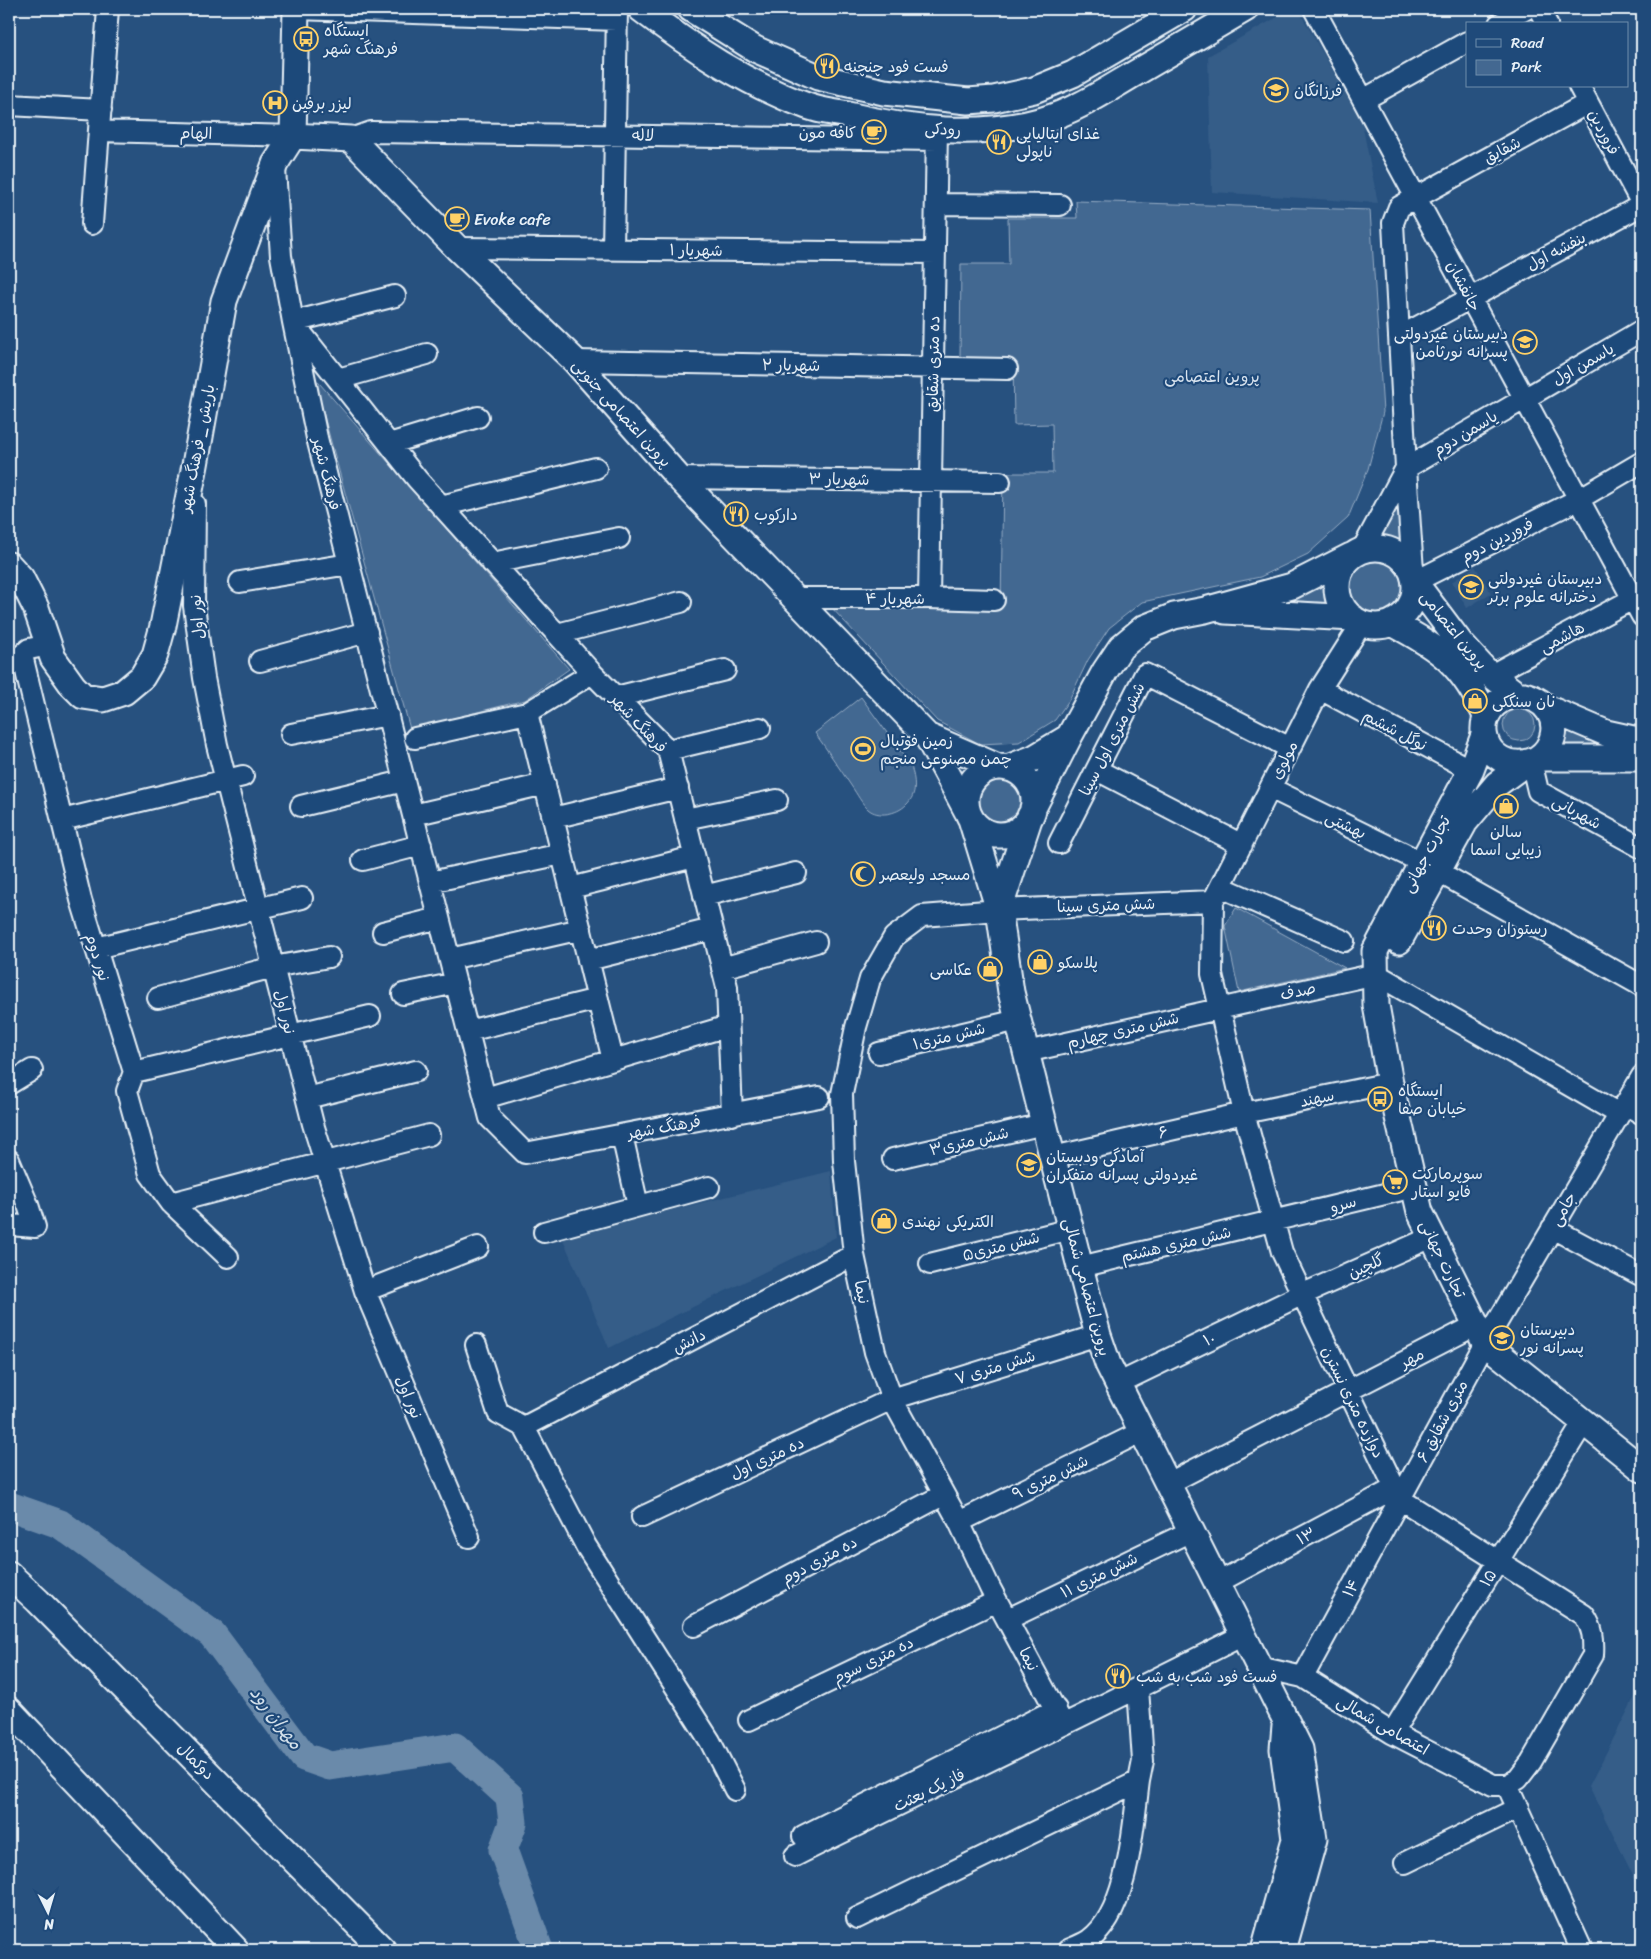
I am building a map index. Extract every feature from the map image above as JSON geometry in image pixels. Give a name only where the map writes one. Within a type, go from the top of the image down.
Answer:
[{"type":"main road","points":[[296,9],[293,136],[351,139]]},
{"type":"main road","name":"رودکى","points":[[641,9],[678,37],[740,76],[808,106],[937,135],[998,130],[1044,120],[1087,102],[1245,9]]},
{"type":"main road","name":"رودکى","points":[[692,9],[755,49],[818,77],[884,92],[968,101],[994,99],[1034,90],[1073,74],[1184,9]]},
{"type":"main road","points":[[701,52],[721,27]]},
{"type":"main road","points":[[968,101],[968,131]]},
{"type":"main road","name":"باریش _ فرهنگ شهر","points":[[9,565],[21,578],[36,608],[53,658],[73,686],[84,696],[103,699],[124,692],[142,676],[155,655],[163,626],[195,465],[224,301],[275,164],[293,136]]},
{"type":"main road","name":"پروین اعتصامی جنوبی","points":[[351,139],[457,248],[575,361],[679,478],[927,736],[969,815]]},
{"type":"main road","points":[[1069,737],[1034,758],[1003,768],[990,769],[975,778],[967,794],[969,815],[983,830],[998,835],[1008,834],[1025,824],[1069,737],[1121,647],[1144,628],[1174,616],[1205,610],[1292,586],[1357,553],[1377,547],[1392,550],[1401,555],[1408,563],[1415,579],[1413,601],[1401,618],[1392,623],[1372,626],[1357,621],[1205,610]]},
{"type":"main road","points":[[1357,553],[1339,572],[1337,582],[1337,593],[1340,602],[1357,621]]},
{"type":"main road","name":"پروین اعتصامی","points":[[1415,579],[1461,644],[1492,675],[1516,694]]},
{"type":"main road","name":"پروین اعتصامی","points":[[1392,623],[1426,640],[1453,662],[1476,694],[1485,725]]},
{"type":"main road","points":[[1642,741],[1606,733],[1547,708],[1533,697],[1516,694],[1498,700],[1491,707],[1485,725],[1488,745],[1495,754],[1515,764],[1533,760],[1642,758]]},
{"type":"main road","points":[[1533,760],[1548,748],[1552,738],[1554,728],[1552,717],[1547,708]]},
{"type":"main road","name":"تجارت جهانی","points":[[1485,725],[1457,817],[1429,867],[1390,958],[1376,974],[1376,1005],[1390,1083],[1420,1212],[1480,1334],[1642,1469]]},
{"type":"main road","name":"پروین اعتصامی جنوبی","points":[[927,736],[1003,768]]},
{"type":"main road","name":"تجارت جهانی","points":[[1457,817],[1497,784],[1533,760]]},
{"type":"main road","points":[[1003,768],[1023,776],[1028,783],[1034,799],[1032,812]]},
{"type":"main road","name":"پروین اعتصامی شمالی","points":[[999,910],[1032,812]]},
{"type":"main road","name":"پروین اعتصامی شمالی","points":[[969,815],[999,910],[1011,992],[1098,1335],[1118,1384],[1141,1432],[1300,1749],[1314,1839],[1283,1950]]},
{"type":"main road","name":"دوکمال","points":[[9,1574],[38,1601],[383,1950]]},
{"type":"main road","points":[[9,1710],[236,1950]]},
{"type":"main road","points":[[1264,1950],[1295,1840],[1282,1749],[1286,1720]]},
{"type":"street","points":[[92,224],[108,9]]},
{"type":"street","points":[[296,9],[616,14],[613,248]]},
{"type":"street","name":"جانفشان","points":[[1314,9],[1579,499],[1639,603]]},
{"type":"street","points":[[1503,22],[1526,9]]},
{"type":"street","points":[[1539,9],[1546,22]]},
{"type":"street","points":[[1363,100],[1466,43]]},
{"type":"street","name":"شقایق","points":[[1415,579],[1406,468],[1393,223],[1398,207],[1584,95]]},
{"type":"street","name":"فروردین","points":[[1584,95],[1642,205]]},
{"type":"street","points":[[9,105],[101,110]]},
{"type":"street","name":"الهام","points":[[99,131],[293,136]]},
{"type":"street","name":"لاله","points":[[351,139],[371,132],[615,135],[937,135]]},
{"type":"street","name":"ده متری شقایق","points":[[929,598],[937,135]]},
{"type":"street","points":[[275,164],[281,256],[293,322],[395,296]]},
{"type":"street","points":[[936,204],[1060,205]]},
{"type":"street","name":"بنفشه اول","points":[[1399,337],[1642,205]]},
{"type":"street","name":"شهریار ۱","points":[[457,248],[613,248],[935,253]]},
{"type":"street","name":"فرهنگ شهر","points":[[293,322],[389,444],[441,506],[592,673],[668,750],[726,987],[732,1115],[524,1153],[490,1118],[317,438],[293,322]]},
{"type":"street","name":"یاسمن اول","points":[[1524,398],[1642,330]]},
{"type":"street","points":[[338,379],[427,354]]},
{"type":"street","name":"شهریار ۲","points":[[575,361],[1007,369]]},
{"type":"street","name":"یاسمن دوم","points":[[1406,468],[1524,398]]},
{"type":"street","points":[[389,444],[478,417]]},
{"type":"street","name":"فروردین دوم","points":[[1415,579],[1579,499],[1642,462]]},
{"type":"street","name":"نور اول","points":[[195,465],[194,606],[204,678],[217,745],[234,778],[258,908],[290,1034],[324,1161],[365,1291],[469,1536]]},
{"type":"street","points":[[441,506],[596,468]]},
{"type":"street","points":[[1357,553],[1406,468]]},
{"type":"street","name":"شهریار ۳","points":[[679,478],[1000,482]]},
{"type":"street","points":[[492,563],[619,538]]},
{"type":"street","points":[[240,582],[349,564]]},
{"type":"street","name":"شهریار ۴","points":[[796,598],[994,600]]},
{"type":"street","points":[[556,634],[681,602]]},
{"type":"street","name":"هاشمی","points":[[1492,675],[1639,603]]},
{"type":"street","name":"مولوی","points":[[1217,894],[1320,689],[1357,621]]},
{"type":"street","points":[[260,661],[367,632]]},
{"type":"street","name":"نور دوم","points":[[49,645],[29,649],[22,655],[81,900],[134,1072]]},
{"type":"street","points":[[616,698],[725,670]]},
{"type":"street","points":[[415,738],[527,712],[592,673]]},
{"type":"street","name":"شش متری اول سینا","points":[[1059,843],[1145,674],[1290,748]]},
{"type":"street","name":"نوگل ششم","points":[[1320,689],[1471,770]]},
{"type":"street","points":[[527,712],[613,1060]]},
{"type":"street","points":[[292,734],[388,714]]},
{"type":"street","points":[[668,750],[760,728]]},
{"type":"street","name":"شهربانی","points":[[1533,760],[1538,791],[1642,848]]},
{"type":"street","points":[[1097,770],[1242,845]]},
{"type":"street","points":[[62,820],[234,778]]},
{"type":"street","points":[[300,806],[404,781]]},
{"type":"street","points":[[413,815],[545,784]]},
{"type":"street","points":[[554,818],[678,788]]},
{"type":"street","name":"بهشتی","points":[[1270,788],[1429,867],[1642,986]]},
{"type":"street","points":[[685,820],[777,800]]},
{"type":"street","points":[[363,860],[421,845]]},
{"type":"street","points":[[430,882],[562,854]]},
{"type":"street","points":[[571,888],[694,857]]},
{"type":"street","points":[[704,896],[796,873]]},
{"type":"street","points":[[1217,894],[1344,941]]},
{"type":"street","name":"شش متری سینا","points":[[999,910],[1217,894]]},
{"type":"street","name":"دوازده متری نسترن","points":[[1217,894],[1212,974],[1244,1113],[1272,1222],[1282,1252],[1301,1294],[1397,1493]]},
{"type":"street","points":[[96,948],[302,898]]},
{"type":"street","name":"نیما","points":[[999,910],[922,916],[894,937],[870,979],[856,1027],[842,1094],[844,1161],[854,1256],[875,1352],[892,1399],[959,1522],[997,1600],[1059,1717]]},
{"type":"street","points":[[383,932],[439,918]]},
{"type":"street","points":[[450,959],[581,929]]},
{"type":"street","points":[[588,960],[712,930]]},
{"type":"street","points":[[722,968],[816,942]]},
{"type":"street","points":[[158,998],[273,967],[329,957]]},
{"type":"street","points":[[1376,974],[1622,1109],[1642,1114]]},
{"type":"street","name":"صدف","points":[[1220,1008],[1376,974]]},
{"type":"street","points":[[403,994],[456,983]]},
{"type":"street","points":[[468,1031],[598,999]]},
{"type":"street","name":"شش متری چهارم","points":[[1026,1052],[1220,1008]]},
{"type":"street","points":[[228,1257],[171,1203],[150,1174],[127,1091],[134,1072],[370,1016]]},
{"type":"street","name":"شش متری۱","points":[[879,1053],[1018,1020]]},
{"type":"street","points":[[485,1098],[728,1026]]},
{"type":"street","points":[[9,1084],[32,1070]]},
{"type":"street","points":[[307,1098],[416,1071]]},
{"type":"street","name":"جامی","points":[[1480,1334],[1552,1228],[1642,1076]]},
{"type":"street","name":"سهند","points":[[1244,1113],[1390,1083]]},
{"type":"street","points":[[732,1115],[819,1098]]},
{"type":"street","name":"۶","points":[[1053,1157],[1244,1113]]},
{"type":"street","name":"شش متری۳","points":[[893,1159],[1044,1124]]},
{"type":"street","points":[[171,1203],[324,1161],[429,1135]]},
{"type":"street","points":[[622,1135],[638,1206]]},
{"type":"street","points":[[9,1225],[35,1227],[28,1205],[10,1165]]},
{"type":"street","points":[[544,1232],[709,1187]]},
{"type":"street","name":"سرو","points":[[1272,1222],[1414,1187]]},
{"type":"street","name":"شش متری هشتم","points":[[1080,1267],[1272,1222]]},
{"type":"street","points":[[1552,1228],[1642,1276]]},
{"type":"street","name":"۵شش متری","points":[[930,1264],[1071,1229]]},
{"type":"street","name":"گلچین","points":[[1301,1294],[1432,1237]]},
{"type":"street","points":[[365,1291],[478,1246]]},
{"type":"street","name":"دانش","points":[[524,1427],[854,1256]]},
{"type":"street","name":"۱۰","points":[[1118,1384],[1301,1294]]},
{"type":"street","name":"مهر","points":[[1167,1484],[1348,1391],[1480,1334]]},
{"type":"street","name":"۶ متری شقایق","points":[[1397,1493],[1480,1334]]},
{"type":"street","name":"۷ شش متری","points":[[892,1399],[1098,1335]]},
{"type":"street","points":[[476,1345],[498,1413],[524,1427],[586,1546],[710,1741],[735,1790]]},
{"type":"street","name":"ده متری اول","points":[[642,1517],[892,1399]]},
{"type":"street","name":"۱۵","points":[[1392,1733],[1584,1422]]},
{"type":"street","name":"۹ شش متری","points":[[959,1522],[1141,1432]]},
{"type":"street","points":[[1397,1493],[1584,1615],[1591,1625],[1594,1638],[1593,1655],[1531,1762],[1518,1779],[1507,1785],[1582,1950]]},
{"type":"street","name":"۱۳","points":[[1217,1583],[1397,1493]]},
{"type":"street","name":"۱۴","points":[[1303,1677],[1397,1493]]},
{"type":"street","name":"ده متری دوم","points":[[694,1626],[944,1495]]},
{"type":"street","name":"۱۱ شش متری","points":[[1008,1619],[1191,1531]]},
{"type":"street","name":"ده متری سوم","points":[[749,1720],[997,1600]]},
{"type":"street","points":[[803,1836],[1059,1717],[1138,1688],[1242,1635]]},
{"type":"street","name":"اعتصامی شمالی","points":[[1259,1667],[1303,1677],[1392,1733],[1477,1778],[1493,1785],[1507,1785]]},
{"type":"street","points":[[1068,1950],[1090,1940],[1104,1923],[1116,1901],[1127,1869],[1143,1761],[1138,1688]]},
{"type":"street","name":"فاز یک بعثت","points":[[795,1856],[1059,1717]]},
{"type":"street","points":[[857,1918],[1139,1781]]},
{"type":"street","points":[[1405,1863],[1518,1808]]},
{"type":"shaded area","name":"فرزانگان","points":[[1292,9],[1298,9],[1362,123],[1378,203],[1212,192],[1208,56]]},
{"type":"shaded area","name":"دبیرستان غیردولتی دخترانه علوم برتر","points":[[1475,566],[1491,593],[1467,608],[1452,582]]},
{"type":"shaded area","points":[[831,1171],[836,1237],[609,1348],[562,1237]]},
{"type":"shaded area","points":[[1642,1683],[1642,1894],[1589,1786]]},
{"type":"green space","name":"پروین اعتصامى","points":[[1076,201],[1370,210],[1383,412],[1368,469],[1348,518],[1308,554],[1260,577],[1142,602],[1109,628],[1088,660],[1069,700],[1055,720],[1019,742],[980,744],[937,721],[830,606],[1001,609],[1003,473],[1053,473],[1052,424],[1014,425],[1013,359],[960,358],[961,264],[1009,264],[1008,218],[1077,218]]},
{"type":"green space","points":[[313,376],[569,669],[525,700],[410,729]]},
{"type":"green space","points":[[1402,483],[1407,553],[1394,545],[1368,541]]},
{"type":"green space","points":[[1372,558],[1382,558],[1397,566],[1403,575],[1405,586],[1403,597],[1397,606],[1382,614],[1372,614],[1361,609],[1354,602],[1349,591],[1349,581],[1354,570],[1361,563]]},
{"type":"green space","points":[[1333,574],[1333,601],[1337,609],[1267,601]]},
{"type":"green space","name":"زمین فوتبال چمن مصنوعی منجم","points":[[861,697],[911,766],[914,792],[906,805],[893,813],[882,814],[872,812],[866,807],[815,733]]},
{"type":"green space","points":[[1519,709],[1530,714],[1535,725],[1530,736],[1519,741],[1508,736],[1503,725],[1508,714]]},
{"type":"green space","points":[[1561,722],[1630,745],[1558,748]]},
{"type":"green space","points":[[999,775],[1013,779],[1020,786],[1024,800],[1020,814],[1013,821],[999,825],[985,821],[978,814],[974,800],[978,786],[985,779]]},
{"type":"green space","points":[[1236,908],[1345,968],[1239,992],[1225,926]]},
{"type":"waterway","name":"مهران رود","points":[[9,1506],[60,1524],[212,1634],[304,1757],[330,1766],[455,1747],[510,1797],[513,1823],[503,1850],[539,1950]]},
{"type":"place","name":"ایستگاه فرهنگ شهر","points":[[306,39]]},
{"type":"place","name":"فست فود چنچنه","points":[[827,66]]},
{"type":"place","name":"فرزانگان","points":[[1276,90]]},
{"type":"place","name":"لیزر برفین","points":[[275,103]]},
{"type":"place","name":"کافه مون","points":[[874,132]]},
{"type":"place","name":"غذای ایتالیایی ناپولی","points":[[999,142]]},
{"type":"place","name":"Evoke cafe","points":[[457,219]]},
{"type":"place","name":"دبیرستان غیردولتی پسرانه نورثامن","points":[[1525,342]]},
{"type":"place","name":"دارکوب","points":[[736,514]]},
{"type":"place","name":"دبیرستان غیردولتی دخترانه علوم برتر","points":[[1471,587]]},
{"type":"place","name":"نان سنگکى","points":[[1475,701]]},
{"type":"place","name":"زمین فوتبال چمن مصنوعی منجم","points":[[863,749]]},
{"type":"place","name":"سالن زیبایی اسما","points":[[1506,806]]},
{"type":"place","name":"مسجد ولیعصر","points":[[863,874]]},
{"type":"place","name":"رستوران وحدت","points":[[1434,928]]},
{"type":"place","name":"پلاسکو","points":[[1040,962]]},
{"type":"place","name":"عکاسی","points":[[990,969]]},
{"type":"place","name":"ایستگاه خیابان صفا","points":[[1380,1099]]},
{"type":"place","name":"آمادگی ودبستان غیردولتی پسرانه متفکران","points":[[1029,1165]]},
{"type":"place","name":"سوپرمارکت فایو استار","points":[[1395,1182]]},
{"type":"place","name":"الکتریکی نهندی","points":[[884,1221]]},
{"type":"place","name":"دبیرستان پسرانه نور","points":[[1502,1338]]},
{"type":"place","name":"فست فود شب به شب","points":[[1118,1676]]}]
